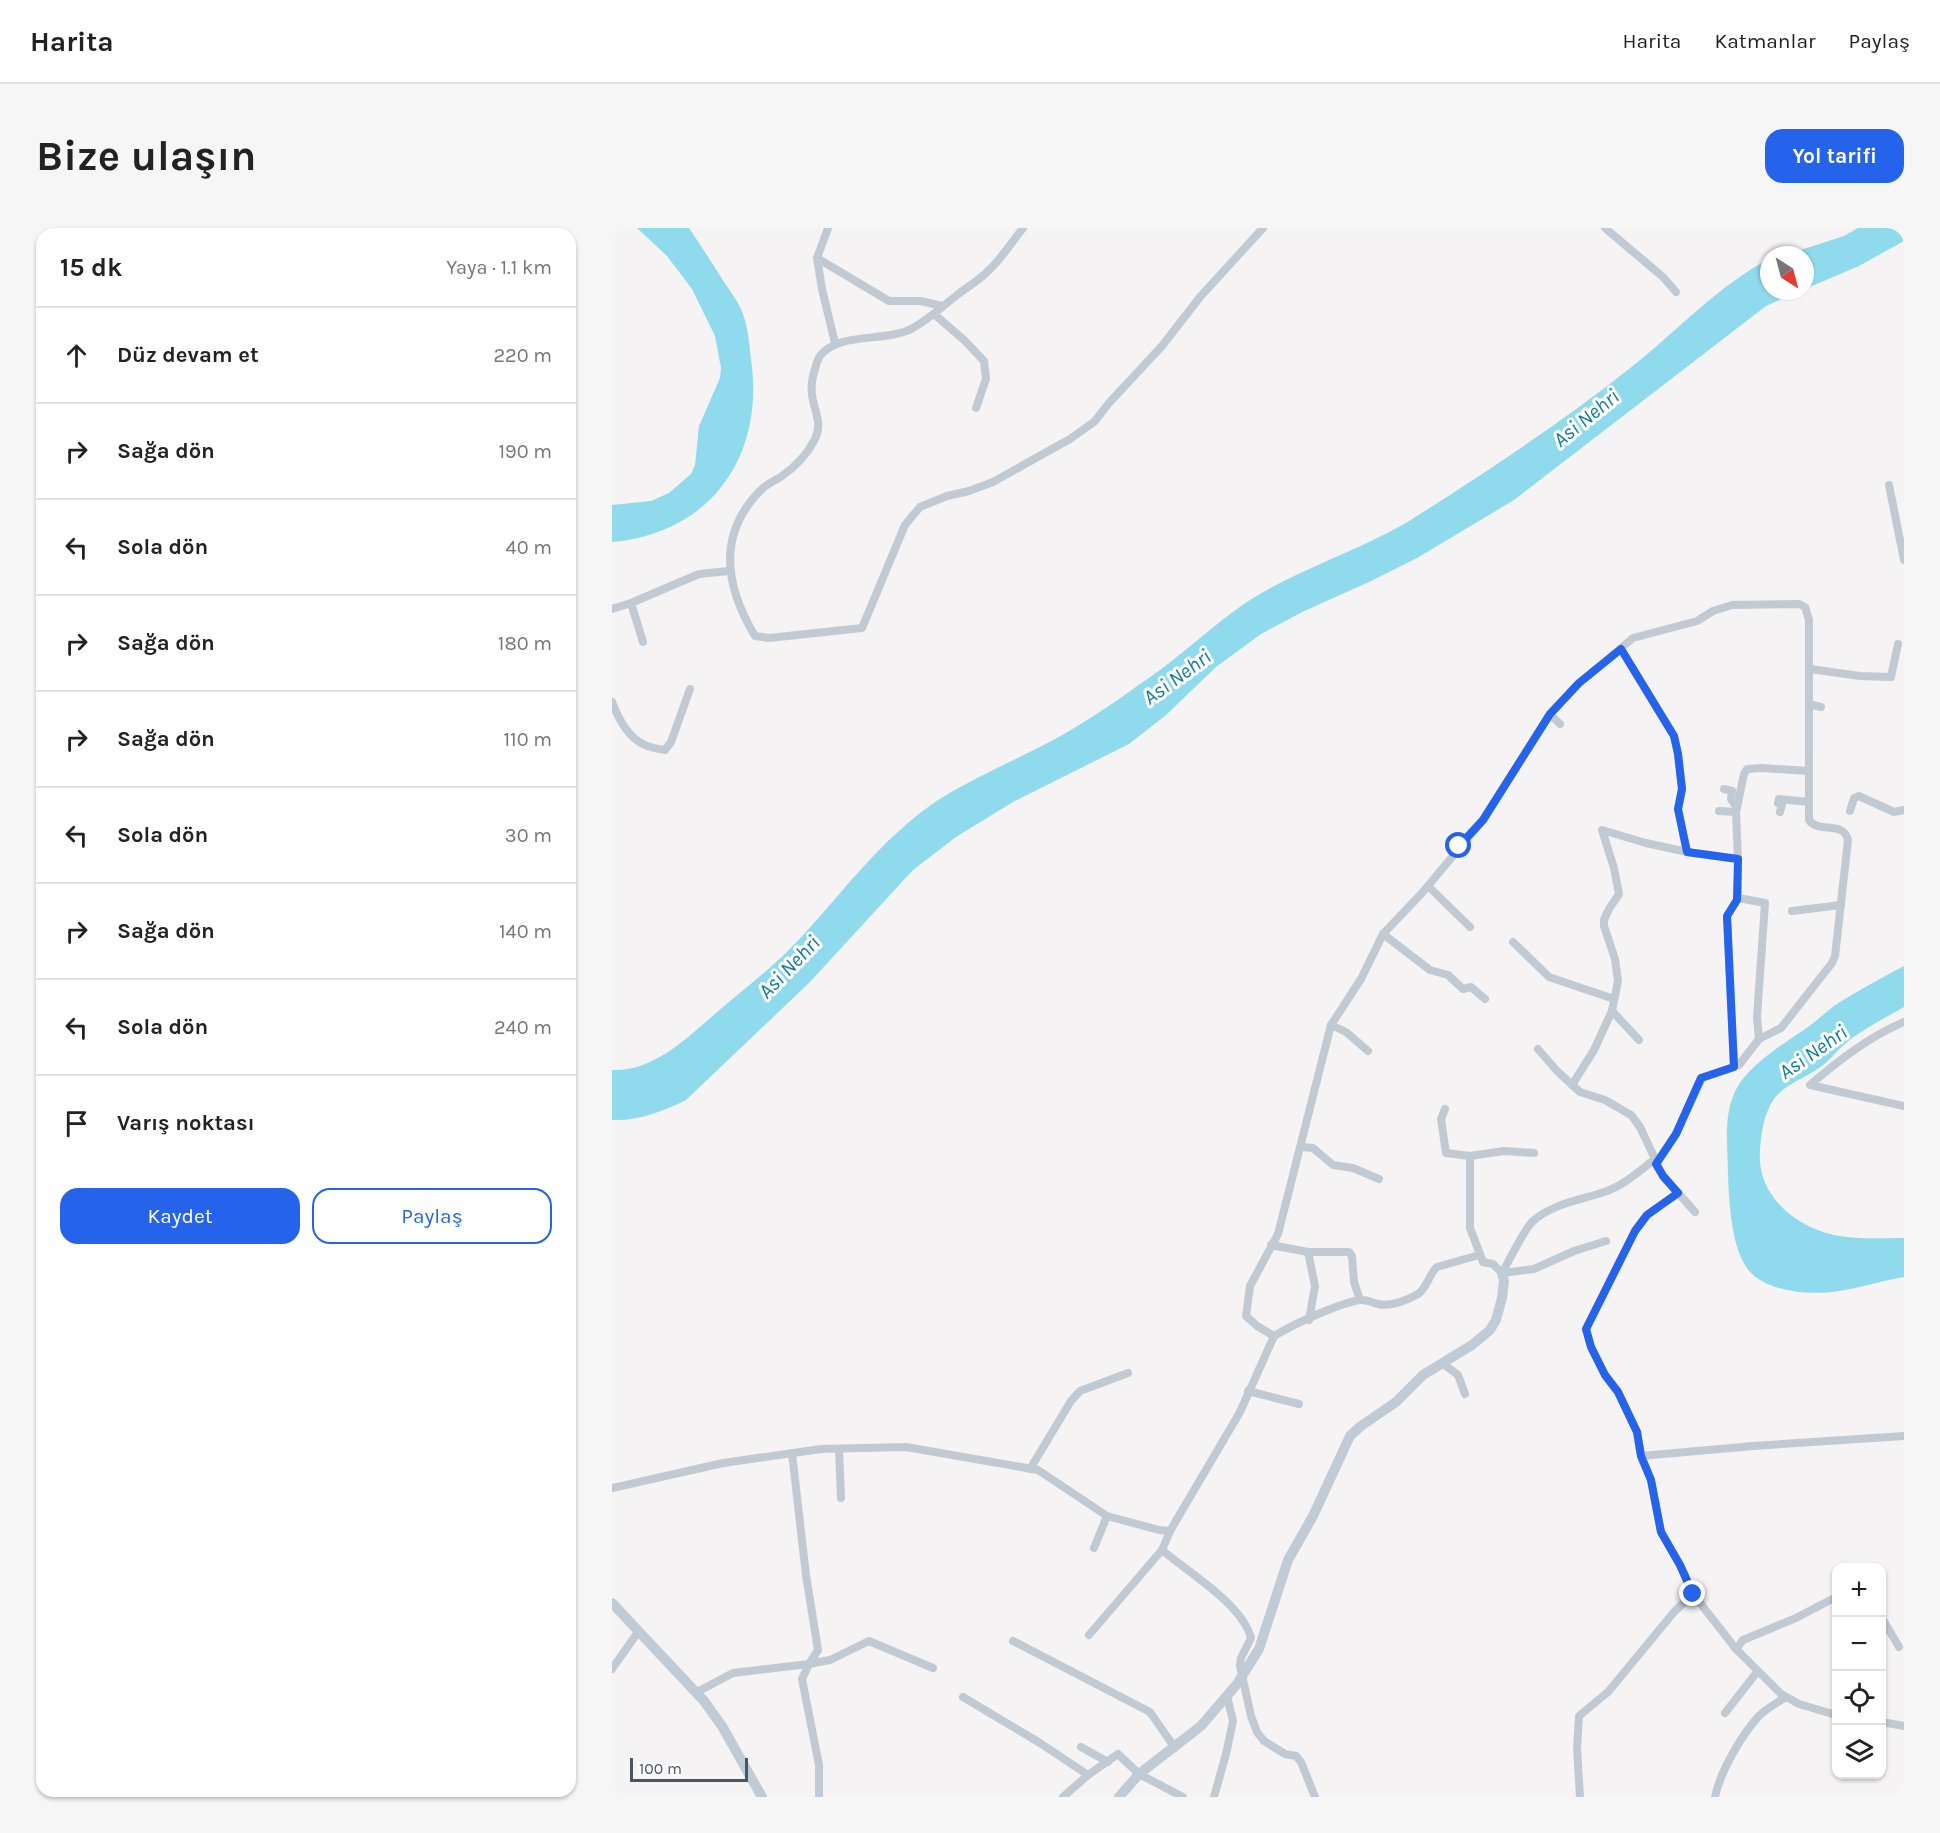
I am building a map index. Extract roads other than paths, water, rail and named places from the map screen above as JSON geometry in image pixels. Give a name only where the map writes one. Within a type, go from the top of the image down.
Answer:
[{"type":"street","points":[[828,228],[817,258],[835,343]]},
{"type":"street","points":[[1023,228],[989,270],[912,328],[895,335],[835,343],[819,357],[812,377],[812,395],[819,417],[819,429],[815,439],[805,455],[783,475],[764,487],[740,519],[733,536],[729,571],[734,595],[755,636],[769,638],[862,628],[905,525],[920,507],[993,482],[1070,439],[1094,422],[1162,346],[1200,297],[1263,228]]},
{"type":"street","points":[[1605,228],[1663,277],[1676,292]]},
{"type":"street","points":[[817,258],[889,301],[921,302],[942,306]]},
{"type":"street","points":[[933,314],[984,361],[986,379],[976,408]]},
{"type":"street","points":[[1889,485],[1904,560]]},
{"type":"street","points":[[612,609],[699,574],[729,571]]},
{"type":"street","points":[[631,603],[643,642]]},
{"type":"street","points":[[1274,1336],[1246,1316],[1250,1286],[1278,1234],[1302,1147],[1331,1025],[1361,979],[1383,934],[1428,886],[1483,820],[1550,714],[1579,683],[1633,638],[1697,621],[1713,611],[1732,605],[1799,603],[1805,607],[1808,614],[1809,820],[1812,824],[1838,829],[1848,836],[1835,956],[1832,963],[1781,1028],[1759,1039],[1739,1065],[1701,1078],[1676,1134],[1655,1162],[1626,1182],[1605,1192],[1582,1197],[1551,1210],[1532,1222],[1502,1274]]},
{"type":"street","points":[[1810,669],[1860,676],[1891,677],[1898,644]]},
{"type":"street","points":[[1621,649],[1674,736],[1682,789],[1678,809],[1687,852]]},
{"type":"street","points":[[612,702],[618,718],[629,733],[644,745],[665,750],[671,742],[690,689]]},
{"type":"street","points":[[1809,704],[1821,707]]},
{"type":"street","points":[[1550,714],[1560,724]]},
{"type":"street","points":[[1734,1067],[1727,916],[1737,898],[1736,810],[1747,770],[1762,768],[1809,771]]},
{"type":"street","points":[[1724,789],[1731,791],[1731,799],[1736,810]]},
{"type":"street","points":[[1850,811],[1854,798],[1859,796],[1894,812],[1900,813],[1904,810]]},
{"type":"street","points":[[1780,812],[1782,804],[1778,803],[1779,799],[1809,802]]},
{"type":"street","points":[[1719,811],[1736,810]]},
{"type":"street","points":[[1572,1085],[1594,1050],[1612,1011],[1618,981],[1615,959],[1604,926],[1609,909],[1619,894],[1614,868],[1602,830],[1687,852],[1738,859]]},
{"type":"street","points":[[1428,886],[1470,927]]},
{"type":"street","points":[[1737,898],[1765,903],[1757,1017],[1759,1039]]},
{"type":"street","points":[[1792,911],[1841,905]]},
{"type":"street","points":[[1383,934],[1430,970],[1449,975],[1463,989],[1471,987],[1485,999]]},
{"type":"street","points":[[1512,942],[1549,977],[1614,999]]},
{"type":"street","points":[[1612,1011],[1639,1040]]},
{"type":"street","points":[[1904,1022],[1889,1028],[1843,1056],[1810,1085],[1904,1106]]},
{"type":"street","points":[[1331,1025],[1346,1032],[1368,1051]]},
{"type":"street","points":[[1538,1049],[1580,1092],[1605,1100],[1631,1115],[1640,1127],[1663,1176],[1695,1212]]},
{"type":"street","points":[[1445,1109],[1441,1119],[1445,1152],[1470,1155],[1504,1151],[1534,1153]]},
{"type":"street","points":[[1302,1147],[1313,1148],[1333,1165],[1353,1168],[1379,1179]]},
{"type":"street","points":[[1119,1797],[1138,1774],[1201,1726],[1254,1659],[1265,1635],[1285,1569],[1313,1516],[1350,1436],[1396,1402],[1423,1375],[1478,1341],[1493,1325],[1504,1289],[1502,1274],[1493,1264],[1483,1262],[1470,1228],[1470,1155]]},
{"type":"street","points":[[1678,1193],[1647,1215],[1635,1231],[1586,1329],[1591,1347],[1605,1375],[1618,1392],[1637,1432],[1641,1456],[1651,1480],[1661,1532],[1693,1594],[1736,1649],[1757,1672],[1786,1697],[1799,1704],[1832,1714]]},
{"type":"street","points":[[1502,1274],[1534,1269],[1606,1240]]},
{"type":"street","points":[[1271,1245],[1308,1251],[1348,1252],[1352,1256],[1354,1282],[1360,1300]]},
{"type":"street","points":[[1308,1251],[1315,1286],[1309,1320]]},
{"type":"street","points":[[1089,1635],[1162,1550],[1170,1531],[1240,1412],[1274,1336],[1363,1299],[1380,1305],[1395,1303],[1421,1292],[1432,1271],[1437,1267],[1479,1255]]},
{"type":"street","points":[[1442,1363],[1458,1375],[1465,1394]]},
{"type":"street","points":[[1030,1469],[1071,1401],[1080,1391],[1128,1373]]},
{"type":"street","points":[[1248,1391],[1299,1404]]},
{"type":"street","points":[[1641,1456],[1904,1436]]},
{"type":"street","points":[[612,1488],[723,1463],[792,1453],[906,1447],[1038,1470],[1107,1516],[1170,1531]]},
{"type":"street","points":[[839,1449],[841,1498]]},
{"type":"street","points":[[792,1453],[806,1575],[818,1650],[808,1664],[802,1679],[819,1765],[819,1797]]},
{"type":"street","points":[[1094,1548],[1107,1516]]},
{"type":"street","points":[[1162,1550],[1237,1612],[1249,1630],[1251,1638],[1241,1658],[1240,1666],[1251,1716],[1257,1732],[1264,1741],[1285,1754],[1296,1756],[1301,1762],[1315,1797]]},
{"type":"street","points":[[1580,1797],[1577,1748],[1579,1716],[1608,1692],[1674,1612],[1693,1594]]},
{"type":"street","points":[[1736,1649],[1743,1640],[1796,1618],[1832,1599]]},
{"type":"street","points":[[612,1603],[697,1692],[722,1726],[762,1797]]},
{"type":"street","points":[[1886,1626],[1899,1647]]},
{"type":"street","points":[[612,1670],[638,1632]]},
{"type":"street","points":[[697,1692],[733,1673],[830,1660],[869,1641],[933,1668]]},
{"type":"street","points":[[1013,1641],[1150,1712],[1175,1748]]},
{"type":"street","points":[[1725,1713],[1757,1672]]},
{"type":"street","points":[[1214,1797],[1233,1721],[1227,1696]]},
{"type":"street","points":[[963,1697],[1088,1775]]},
{"type":"street","points":[[1715,1797],[1717,1787],[1734,1752],[1759,1715],[1786,1697]]},
{"type":"street","points":[[1886,1723],[1904,1726]]},
{"type":"street","points":[[1081,1747],[1108,1762]]},
{"type":"street","points":[[1063,1797],[1088,1775],[1118,1754],[1138,1774],[1184,1797]]},
{"type":"water","points":[[637,228],[689,228],[743,315],[749,340],[753,394],[749,427],[740,457],[724,483],[704,505],[678,523],[647,535],[612,542],[612,505],[651,501],[669,493],[691,474],[695,465],[699,426],[720,378],[721,368],[715,336],[692,289],[667,256]]},
{"type":"water","points":[[1858,228],[1904,228],[1904,241],[1859,266],[1814,285],[1813,246],[1844,236]]},
{"type":"water","name":"Asi Nehri","points":[[1760,264],[1760,300],[1780,300],[1766,306],[1514,500],[1417,558],[1302,612],[1261,634],[1216,667],[1166,715],[1129,744],[1013,802],[956,837],[913,870],[809,983],[686,1100],[650,1115],[612,1120],[612,1070],[641,1065],[681,1043],[787,952],[875,854],[900,830],[938,800],[1089,719],[1160,670],[1233,612],[1265,591],[1417,516],[1527,444],[1581,405],[1634,365],[1716,295]]},
{"type":"water","name":"Asi Nehri","points":[[1904,966],[1904,1007],[1860,1033],[1842,1046],[1823,1065],[1789,1085],[1774,1099],[1765,1117],[1760,1164],[1768,1189],[1775,1200],[1794,1217],[1806,1224],[1838,1236],[1904,1238],[1904,1277],[1821,1293],[1797,1292],[1772,1286],[1752,1274],[1745,1265],[1740,1256],[1734,1233],[1729,1197],[1727,1141],[1728,1118],[1733,1096],[1744,1077],[1770,1054],[1840,1002]]}]
